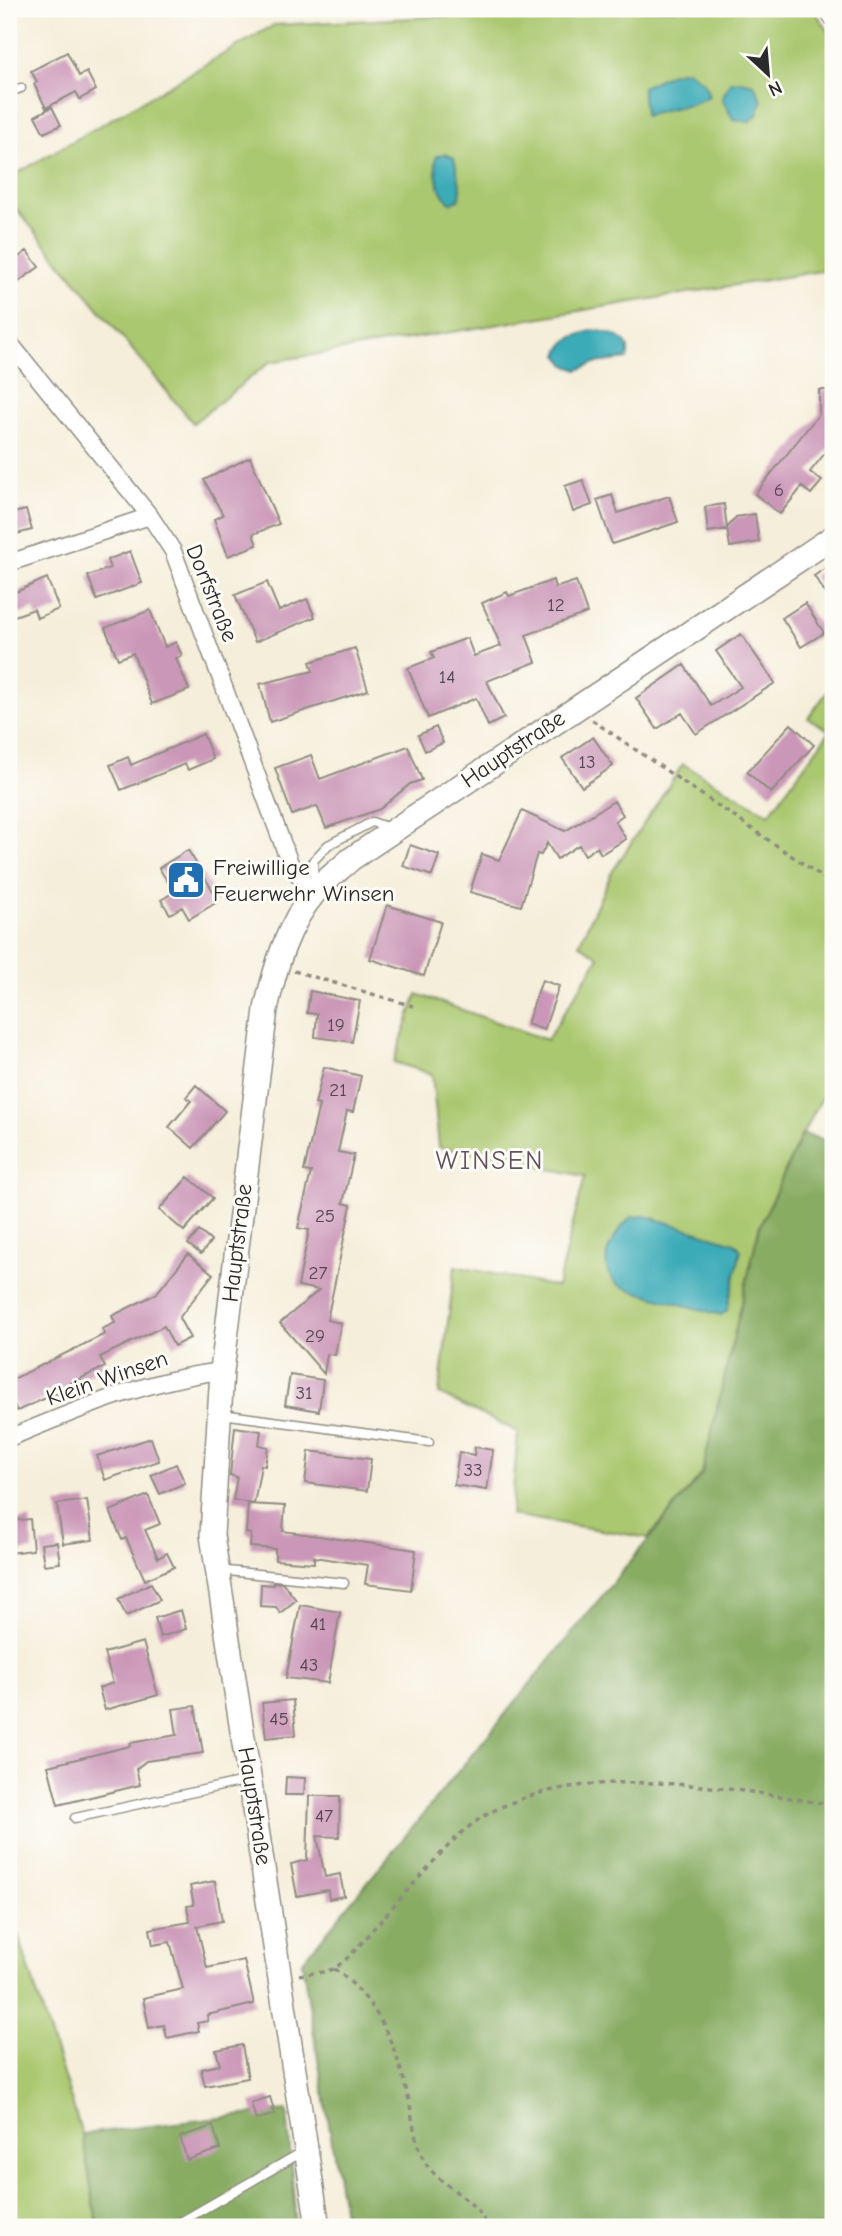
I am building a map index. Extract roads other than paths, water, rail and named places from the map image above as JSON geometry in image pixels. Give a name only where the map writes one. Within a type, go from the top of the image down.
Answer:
[{"type":"street","points":[[826,9],[833,18]]},
{"type":"street","name":"Dorfstraße","points":[[9,342],[150,516],[173,551],[291,866],[314,893]]},
{"type":"street","points":[[9,563],[150,516]]},
{"type":"street","name":"Hauptstraße","points":[[318,2227],[282,1978],[212,1535],[222,1370],[265,1009],[276,965],[291,930],[314,893],[351,859],[391,829],[833,537]]},
{"type":"street","name":"Klein Winsen","points":[[9,1438],[97,1401],[162,1381],[222,1370]]},
{"type":"lane","points":[[9,92],[21,88]]},
{"type":"lane","points":[[219,1414],[429,1442]]},
{"type":"lane","points":[[218,1570],[344,1583]]},
{"type":"lane","points":[[75,1818],[251,1780]]},
{"type":"lane","points":[[172,2227],[306,2149]]},
{"type":"water","points":[[687,70],[704,83],[709,96],[645,116],[642,87],[672,73]]},
{"type":"water","points":[[730,82],[754,84],[762,101],[757,115],[749,122],[733,119],[722,99]]},
{"type":"water","points":[[446,154],[454,158],[461,189],[459,200],[451,203],[440,188],[437,175],[436,156]]},
{"type":"water","points":[[596,330],[615,335],[625,342],[627,359],[595,363],[578,370],[567,366],[558,355],[564,344],[578,335]]},
{"type":"water","points":[[646,1216],[735,1243],[741,1250],[727,1311],[721,1315],[616,1283],[607,1266],[609,1248],[631,1217]]},
{"type":"place","name":"Freiwillige Feuerwehr Winsen","points":[[186,880]]},
{"type":"district","name":"WINSEN","points":[[490,1161]]}]
